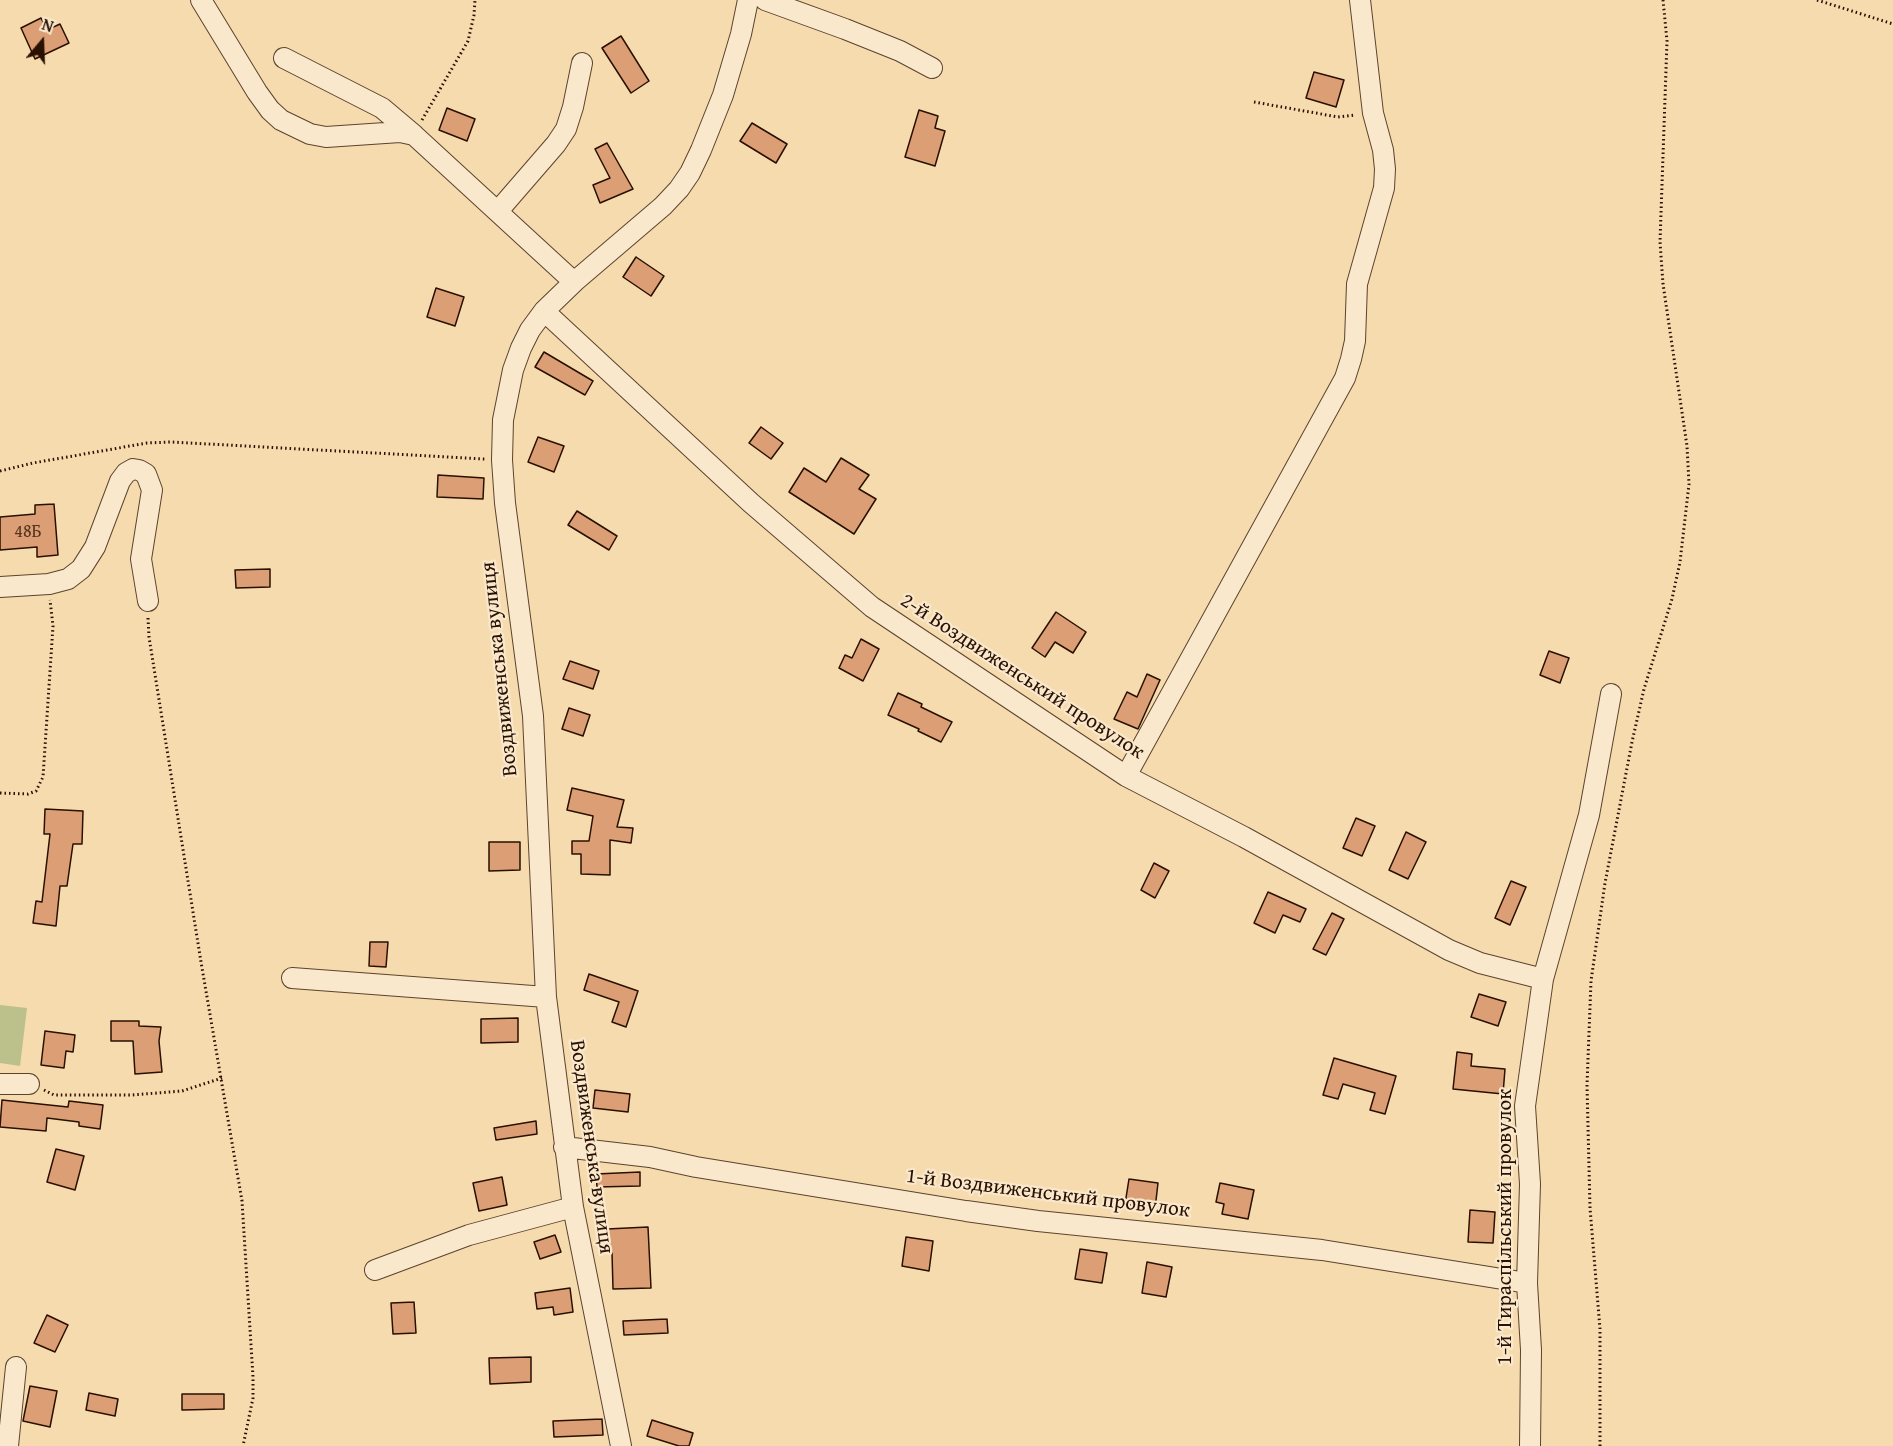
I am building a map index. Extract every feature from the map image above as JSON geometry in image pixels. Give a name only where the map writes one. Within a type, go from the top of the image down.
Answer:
[{"type":"street","points":[[201,0],[257,92],[270,110],[281,120],[302,131],[326,137],[400,132],[414,135]]},
{"type":"street","name":"Воздвиженська вулиця","points":[[621,1446],[573,1207],[546,997],[533,716],[505,503],[502,460],[504,420],[513,370],[530,330],[544,311],[574,282],[663,206],[690,173],[723,94],[741,34],[748,0]]},
{"type":"street","points":[[765,0],[900,51],[932,68]]},
{"type":"street","points":[[1126,776],[1344,378],[1355,341],[1357,284],[1384,188],[1385,169],[1383,150],[1373,113],[1360,0]]},
{"type":"street","points":[[284,58],[382,108],[574,282]]},
{"type":"street","points":[[498,211],[556,144],[566,129],[582,63]]},
{"type":"street","name":"2-й Воздвиженський провулок","points":[[544,311],[752,504],[872,607],[1126,776],[1244,837],[1449,950],[1480,963],[1543,979]]},
{"type":"street","points":[[0,587],[49,584],[68,579],[81,569],[95,547],[120,482],[126,473],[133,469],[146,474],[152,490],[141,559],[148,601]]},
{"type":"street","name":"1-й Тираспільський провулок","points":[[1530,1446],[1531,1350],[1527,1283],[1530,1184],[1525,1106],[1543,979],[1589,815],[1611,694]]},
{"type":"street","points":[[292,978],[546,997]]},
{"type":"street","points":[[0,1084],[28,1084]]},
{"type":"street","name":"1-й Воздвиженський провулок","points":[[564,1147],[650,1157],[696,1167],[966,1211],[1038,1221],[1322,1250],[1527,1283]]},
{"type":"street","points":[[375,1270],[469,1235],[573,1207]]},
{"type":"street","points":[[8,1446],[16,1367]]},
{"type":"path","points":[[414,135],[468,41],[475,0]]},
{"type":"path","points":[[1600,1446],[1600,1329],[1590,1208],[1587,1085],[1591,981],[1605,883],[1632,742],[1644,689],[1672,599],[1680,562],[1689,484],[1687,446],[1663,284],[1660,242],[1667,41],[1663,0]]},
{"type":"path","points":[[1817,0],[1893,24]]},
{"type":"path","points":[[1254,102],[1338,117],[1373,113]]},
{"type":"path","points":[[0,471],[147,443],[171,442],[502,460]]},
{"type":"path","points":[[0,793],[28,794],[36,791],[44,777],[54,626],[49,584]]},
{"type":"path","points":[[148,601],[153,660],[242,1201],[253,1377],[253,1398],[243,1446]]},
{"type":"path","points":[[28,1084],[54,1095],[132,1095],[182,1091],[222,1078]]},
{"type":"green space","points":[[0,1005],[27,1008],[20,1066],[0,1063]]},
{"type":"building","points":[[41,18],[47,30],[60,24],[69,43],[35,59],[21,28]]},
{"type":"building","points":[[621,36],[649,81],[631,93],[602,48]]},
{"type":"building","points":[[1314,72],[1344,80],[1336,107],[1306,98]]},
{"type":"building","points":[[447,108],[475,119],[467,141],[439,130]]},
{"type":"building","points":[[919,110],[938,116],[935,128],[945,131],[935,166],[905,157]]},
{"type":"building","points":[[752,123],[787,144],[776,163],[740,141]]},
{"type":"building","points":[[607,143],[633,189],[600,203],[593,185],[610,178],[595,149]]},
{"type":"building","points":[[636,257],[664,276],[651,296],[623,277]]},
{"type":"building","points":[[436,288],[464,297],[455,326],[427,317]]},
{"type":"building","points":[[544,352],[593,381],[585,395],[535,367]]},
{"type":"building","points":[[761,427],[783,443],[771,459],[749,443]]},
{"type":"building","points":[[538,437],[564,446],[554,472],[528,462]]},
{"type":"building","points":[[841,458],[869,475],[859,489],[876,499],[854,534],[789,492],[804,468],[826,482]]},
{"type":"building","points":[[438,475],[484,478],[483,499],[437,497]]},
{"type":"building","points":[[54,504],[58,555],[37,557],[37,547],[0,550],[0,517],[35,514],[35,505]]},
{"type":"building","points":[[577,511],[617,536],[609,550],[568,525]]},
{"type":"building","points":[[270,569],[270,587],[236,588],[235,570]]},
{"type":"building","points":[[1056,612],[1086,632],[1073,653],[1055,642],[1045,657],[1032,648]]},
{"type":"building","points":[[861,639],[879,649],[863,681],[839,668],[845,655],[852,658]]},
{"type":"building","points":[[1549,651],[1569,658],[1560,683],[1540,675]]},
{"type":"building","points":[[570,661],[599,671],[593,689],[563,679]]},
{"type":"building","points":[[1147,674],[1160,680],[1138,729],[1114,719],[1127,692],[1137,697]]},
{"type":"building","points":[[898,693],[952,722],[941,742],[888,715]]},
{"type":"building","points":[[569,708],[590,715],[583,736],[562,729]]},
{"type":"building","points":[[572,788],[624,800],[617,827],[633,828],[631,843],[610,840],[610,875],[581,874],[581,854],[572,854],[572,841],[589,841],[593,816],[567,810]]},
{"type":"building","points":[[45,809],[83,811],[82,844],[73,844],[67,886],[60,886],[56,926],[33,923],[36,901],[42,902],[50,834],[44,834]]},
{"type":"building","points":[[1356,818],[1375,826],[1362,856],[1343,848]]},
{"type":"building","points":[[1406,832],[1426,842],[1408,879],[1389,870]]},
{"type":"building","points":[[489,842],[520,842],[520,870],[489,871]]},
{"type":"building","points":[[1154,863],[1169,871],[1155,898],[1141,890]]},
{"type":"building","points":[[1511,881],[1526,887],[1510,925],[1495,918]]},
{"type":"building","points":[[1268,892],[1306,909],[1300,922],[1283,915],[1275,933],[1254,923]]},
{"type":"building","points":[[1332,913],[1344,919],[1326,955],[1313,949]]},
{"type":"building","points":[[370,942],[388,942],[386,967],[369,966]]},
{"type":"building","points":[[589,974],[638,991],[626,1027],[612,1022],[619,1002],[584,990]]},
{"type":"building","points":[[1479,994],[1506,1002],[1498,1026],[1471,1017]]},
{"type":"building","points":[[518,1018],[518,1042],[481,1043],[481,1019]]},
{"type":"building","points":[[111,1021],[139,1021],[139,1026],[161,1027],[159,1041],[162,1072],[135,1074],[133,1041],[111,1041]]},
{"type":"building","points":[[45,1031],[75,1035],[73,1052],[66,1051],[64,1068],[41,1065]]},
{"type":"building","points":[[1457,1052],[1472,1054],[1471,1066],[1505,1069],[1503,1094],[1453,1089]]},
{"type":"building","points":[[1334,1058],[1396,1076],[1385,1114],[1370,1110],[1375,1093],[1343,1084],[1338,1099],[1323,1095]]},
{"type":"building","points":[[595,1090],[630,1094],[628,1112],[593,1108]]},
{"type":"building","points":[[2,1100],[68,1107],[69,1101],[103,1105],[100,1129],[79,1126],[79,1122],[47,1118],[46,1131],[0,1127]]},
{"type":"building","points":[[536,1121],[537,1134],[496,1140],[494,1128]]},
{"type":"building","points":[[56,1149],[84,1156],[75,1190],[47,1182]]},
{"type":"building","points":[[640,1172],[640,1186],[597,1187],[596,1174]]},
{"type":"building","points":[[502,1177],[507,1205],[479,1211],[473,1183]]},
{"type":"building","points":[[1129,1179],[1158,1183],[1155,1209],[1125,1204]]},
{"type":"building","points":[[1220,1183],[1254,1190],[1248,1219],[1222,1214],[1224,1204],[1216,1202]]},
{"type":"building","points":[[1470,1210],[1495,1212],[1493,1243],[1468,1242]]},
{"type":"building","points":[[648,1227],[651,1288],[613,1289],[612,1253],[608,1253],[607,1229]]},
{"type":"building","points":[[555,1235],[561,1252],[540,1259],[534,1242]]},
{"type":"building","points":[[906,1237],[933,1241],[929,1271],[902,1266]]},
{"type":"building","points":[[1080,1249],[1107,1253],[1102,1283],[1075,1279]]},
{"type":"building","points":[[1147,1262],[1172,1267],[1166,1297],[1142,1293]]},
{"type":"building","points":[[570,1288],[573,1312],[554,1315],[553,1307],[537,1309],[535,1293]]},
{"type":"building","points":[[414,1302],[416,1333],[393,1334],[391,1303]]},
{"type":"building","points":[[47,1315],[68,1325],[55,1352],[34,1343]]},
{"type":"building","points":[[667,1319],[668,1333],[624,1335],[623,1321]]},
{"type":"building","points":[[531,1357],[531,1382],[490,1384],[489,1358]]},
{"type":"building","points":[[30,1386],[57,1391],[50,1427],[23,1421]]},
{"type":"building","points":[[89,1393],[118,1399],[115,1416],[86,1410]]},
{"type":"building","points":[[182,1394],[224,1394],[224,1409],[182,1410]]},
{"type":"building","points":[[602,1419],[603,1435],[554,1437],[553,1421]]},
{"type":"building","points":[[652,1420],[693,1433],[689,1446],[679,1446],[647,1436]]}]
